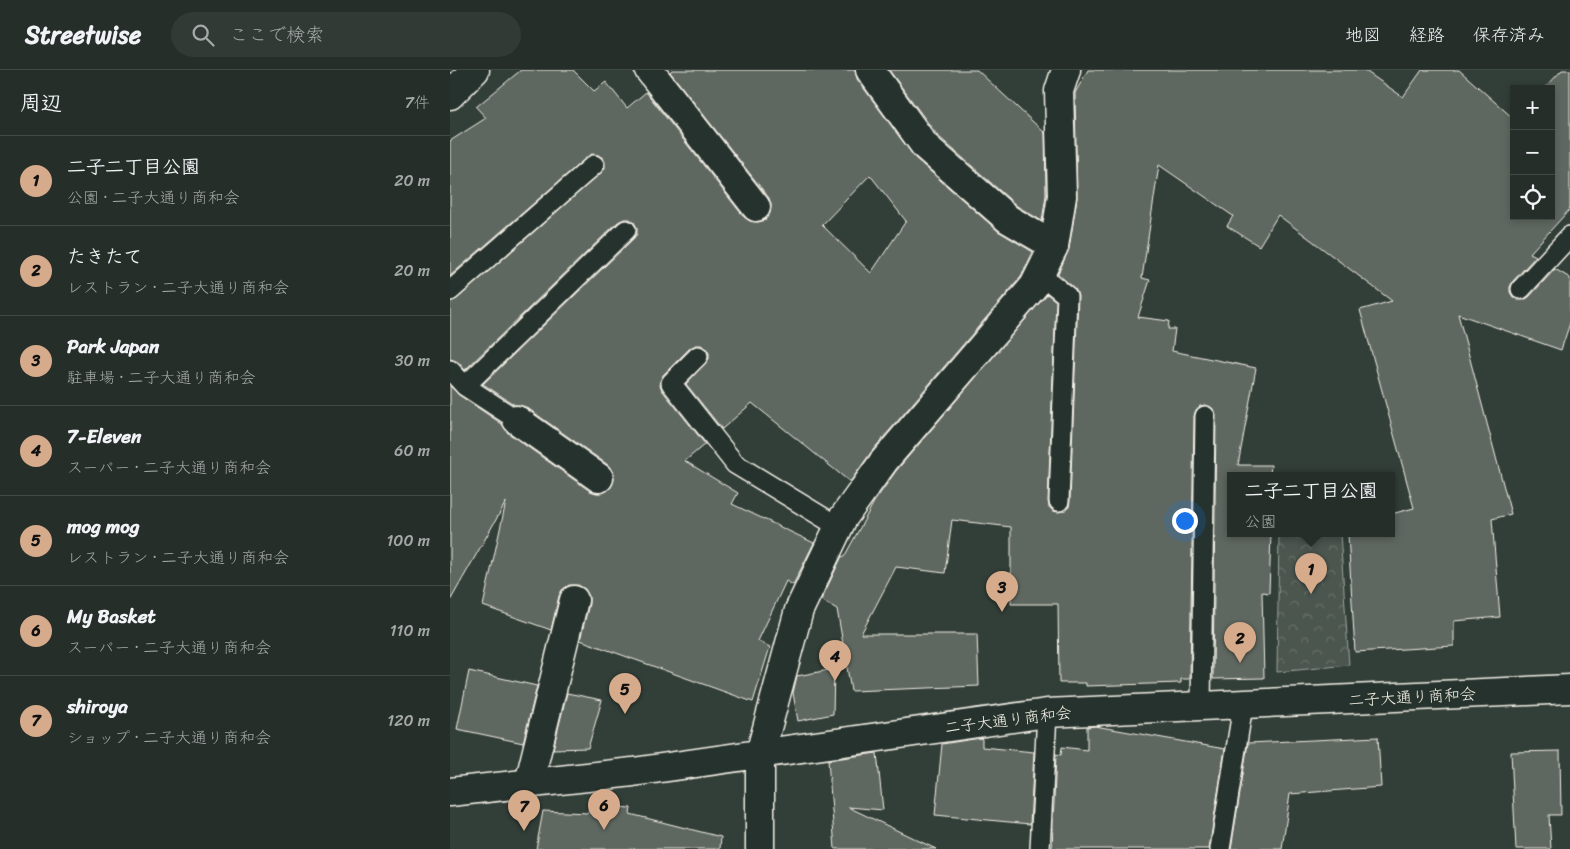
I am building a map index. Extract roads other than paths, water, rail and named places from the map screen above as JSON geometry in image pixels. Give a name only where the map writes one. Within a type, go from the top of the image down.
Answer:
[{"type":"street","points":[[450,95],[475,70]]},
{"type":"street","points":[[649,70],[756,208]]},
{"type":"street","points":[[870,70],[925,146],[1008,219],[1054,246]]},
{"type":"street","points":[[760,849],[760,754],[799,610],[839,526],[884,461],[1034,286],[1054,246],[1062,196],[1059,91],[1066,70]]},
{"type":"street","points":[[517,420],[599,478]]},
{"type":"street","points":[[529,783],[574,600]]},
{"type":"street","name":"二子大通り商和会","points":[[450,792],[633,772],[1047,713],[1570,689]]},
{"type":"lane","points":[[450,291],[594,165]]},
{"type":"lane","points":[[466,386],[626,230]]},
{"type":"lane","points":[[1520,289],[1570,236]]},
{"type":"lane","points":[[1040,274],[1067,296],[1059,501]]},
{"type":"lane","points":[[698,356],[671,383],[735,464],[839,526]]},
{"type":"lane","points":[[450,370],[466,386],[517,420]]},
{"type":"lane","points":[[1201,706],[1205,416]]},
{"type":"lane","points":[[1220,849],[1243,705]]},
{"type":"lane","points":[[1040,849],[1047,713]]},
{"type":"place","name":"二子二丁目公園","points":[[1311,594]]},
{"type":"place","name":"Park Japan","points":[[1002,612]]},
{"type":"place","name":"たきたて","points":[[1240,663]]},
{"type":"place","name":"7-Eleven","points":[[835,681]]},
{"type":"place","name":"mog mog","points":[[625,714]]},
{"type":"place","name":"My Basket","points":[[604,830]]},
{"type":"place","name":"shiroya","points":[[524,831]]}]
